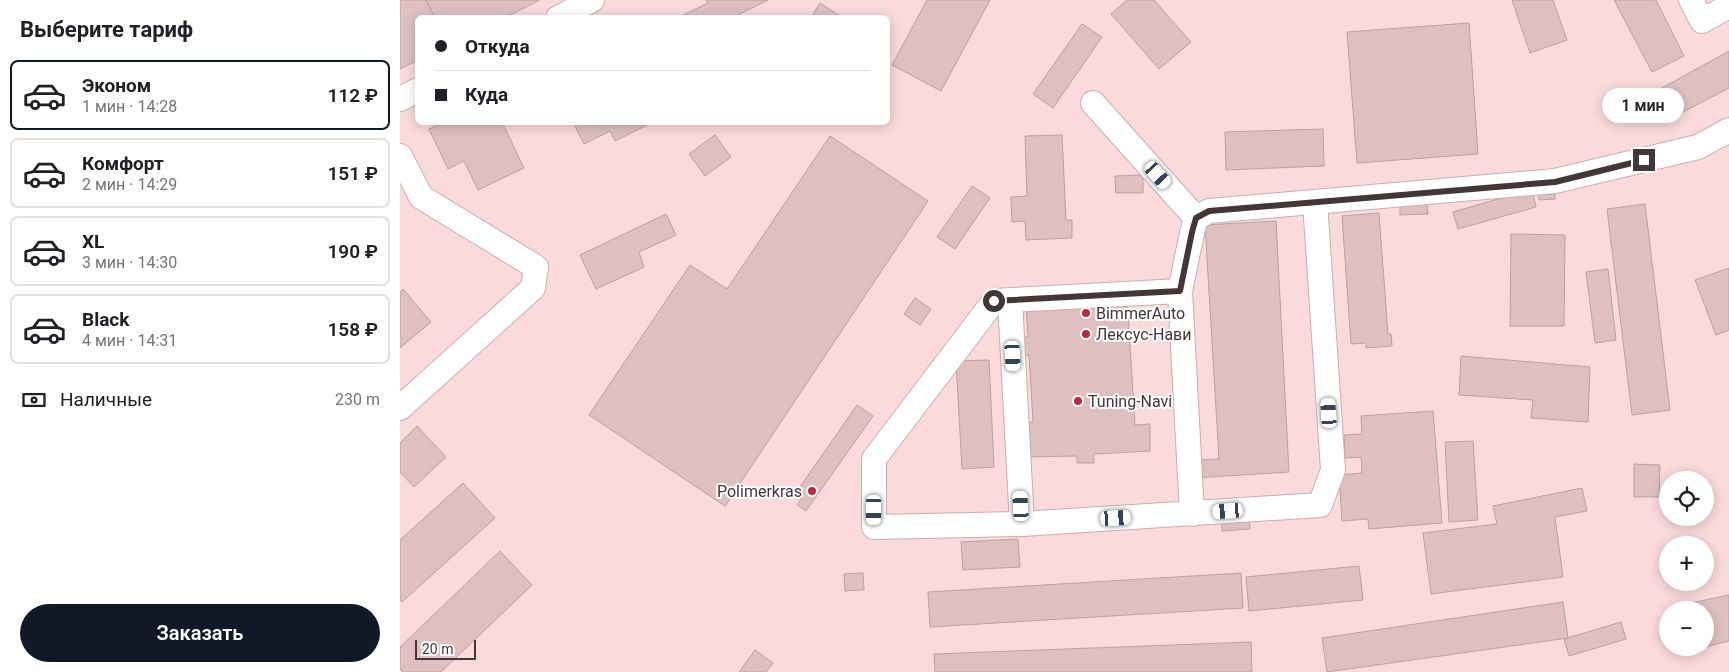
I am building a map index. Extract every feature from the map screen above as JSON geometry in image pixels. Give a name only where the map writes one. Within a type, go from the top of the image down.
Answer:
[{"type":"lane","points":[[564,15],[592,0]]},
{"type":"lane","points":[[1691,0],[1702,21],[1729,6]]},
{"type":"lane","points":[[400,100],[415,92]]},
{"type":"lane","points":[[1093,103],[1196,218]]},
{"type":"lane","points":[[1192,514],[1180,291],[1196,218],[1209,211],[1555,182],[1698,147],[1729,130]]},
{"type":"lane","points":[[400,156],[421,197],[536,267],[533,288],[400,408]]},
{"type":"lane","points":[[1180,291],[994,301],[874,459],[874,527],[1022,524],[1320,505],[1333,470],[1315,202]]},
{"type":"lane","points":[[1010,301],[1022,524]]},
{"type":"building","points":[[426,0],[434,15],[415,15],[415,62],[400,69],[400,1]]},
{"type":"building","points":[[426,0],[540,0],[510,15],[434,15]]},
{"type":"building","points":[[706,0],[768,0],[738,15],[683,15],[708,3]]},
{"type":"building","points":[[927,0],[990,0],[941,91],[892,65]]},
{"type":"building","points":[[1127,0],[1154,0],[1191,42],[1159,69],[1111,14]]},
{"type":"building","points":[[1512,0],[1553,0],[1567,40],[1530,53]]},
{"type":"building","points":[[1614,0],[1656,0],[1684,56],[1652,72]]},
{"type":"building","points":[[820,3],[838,15],[813,15]]},
{"type":"building","points":[[1469,23],[1478,154],[1357,163],[1347,32]]},
{"type":"building","points":[[1082,24],[1102,37],[1053,108],[1033,94]]},
{"type":"building","points":[[1729,51],[1729,88],[1679,114],[1662,88]]},
{"type":"building","points":[[438,125],[503,125],[524,168],[478,190],[464,161],[448,169],[429,129]]},
{"type":"building","points":[[574,125],[647,125],[615,141],[610,131],[584,144]]},
{"type":"building","points":[[1323,129],[1324,166],[1226,170],[1225,132]]},
{"type":"building","points":[[715,135],[731,157],[705,176],[689,154]]},
{"type":"building","points":[[1062,135],[1066,220],[1072,220],[1072,238],[1026,240],[1025,221],[1012,222],[1011,197],[1027,196],[1025,136]]},
{"type":"building","points":[[830,136],[928,201],[725,506],[589,415],[690,265],[727,289]]},
{"type":"building","points":[[1143,175],[1143,193],[1116,193],[1115,176]]},
{"type":"building","points":[[1554,183],[1555,199],[1539,200],[1538,184]]},
{"type":"building","points":[[972,186],[990,198],[955,249],[937,237]]},
{"type":"building","points":[[1532,189],[1536,207],[1458,229],[1453,212],[1505,197],[1504,193]]},
{"type":"building","points":[[1427,199],[1428,214],[1400,215],[1400,200]]},
{"type":"building","points":[[1645,204],[1670,410],[1632,415],[1607,209]]},
{"type":"building","points":[[1379,213],[1388,334],[1391,334],[1392,346],[1366,348],[1366,343],[1351,344],[1342,216]]},
{"type":"building","points":[[666,214],[676,235],[639,252],[644,267],[596,289],[580,255]]},
{"type":"building","points":[[1276,221],[1289,472],[1194,478],[1194,460],[1219,459],[1205,225]]},
{"type":"building","points":[[1511,234],[1565,235],[1564,326],[1510,326]]},
{"type":"building","points":[[1729,268],[1729,330],[1716,335],[1695,280]]},
{"type":"building","points":[[1608,269],[1616,340],[1595,343],[1586,272]]},
{"type":"building","points":[[403,289],[431,322],[400,348],[400,292]]},
{"type":"building","points":[[1127,296],[1135,425],[1150,424],[1150,451],[1094,454],[1094,463],[1077,463],[1077,456],[1023,457],[1021,422],[1033,422],[1029,355],[1017,356],[1015,337],[1028,337],[1026,302]]},
{"type":"building","points":[[915,298],[931,309],[920,325],[904,314]]},
{"type":"building","points":[[1461,356],[1590,367],[1588,422],[1531,418],[1533,400],[1459,395]]},
{"type":"building","points":[[989,360],[994,467],[962,469],[956,361]]},
{"type":"building","points":[[857,405],[873,416],[806,511],[797,505],[801,499],[795,494]]},
{"type":"building","points":[[1433,411],[1442,523],[1369,529],[1368,519],[1342,521],[1339,475],[1362,473],[1361,457],[1345,458],[1344,435],[1362,434],[1361,416]]},
{"type":"building","points":[[417,426],[446,457],[414,487],[400,472],[400,443]]},
{"type":"building","points":[[1473,441],[1478,520],[1449,522],[1445,442]]},
{"type":"building","points":[[1634,464],[1660,465],[1659,497],[1634,497]]},
{"type":"building","points":[[463,483],[495,518],[402,602],[400,600],[400,540]]},
{"type":"building","points":[[1582,488],[1587,511],[1555,517],[1563,577],[1431,594],[1423,533],[1497,524],[1493,506]]},
{"type":"building","points":[[1249,510],[1250,529],[1222,531],[1221,512]]},
{"type":"building","points":[[1018,539],[1020,567],[963,570],[961,542]]},
{"type":"building","points":[[500,551],[532,585],[441,672],[403,672],[400,669],[400,647]]},
{"type":"building","points":[[1359,566],[1363,600],[1249,611],[1246,577]]},
{"type":"building","points":[[863,573],[864,590],[845,591],[844,574]]},
{"type":"building","points":[[1241,573],[1243,608],[930,627],[928,592]]},
{"type":"building","points":[[1729,595],[1729,641],[1714,645],[1714,601],[1700,601]]},
{"type":"building","points":[[1563,602],[1568,638],[1327,672],[1322,638]]},
{"type":"building","points":[[1621,622],[1626,639],[1569,656],[1564,639]]},
{"type":"building","points":[[1251,642],[1252,672],[935,672],[934,654]]},
{"type":"building","points":[[755,650],[773,663],[766,672],[739,672]]},
{"type":"place","name":"BimmerAuto","points":[[1086,313]]},
{"type":"place","name":"Лексус-Нави","points":[[1086,334]]},
{"type":"place","name":"Tuning-Navi","points":[[1078,401]]},
{"type":"place","name":"Polimerkras","points":[[812,491]]},
{"type":"route","points":[[994,301],[1180,291],[1196,218],[1209,211],[1555,182],[1644,160]]}]
